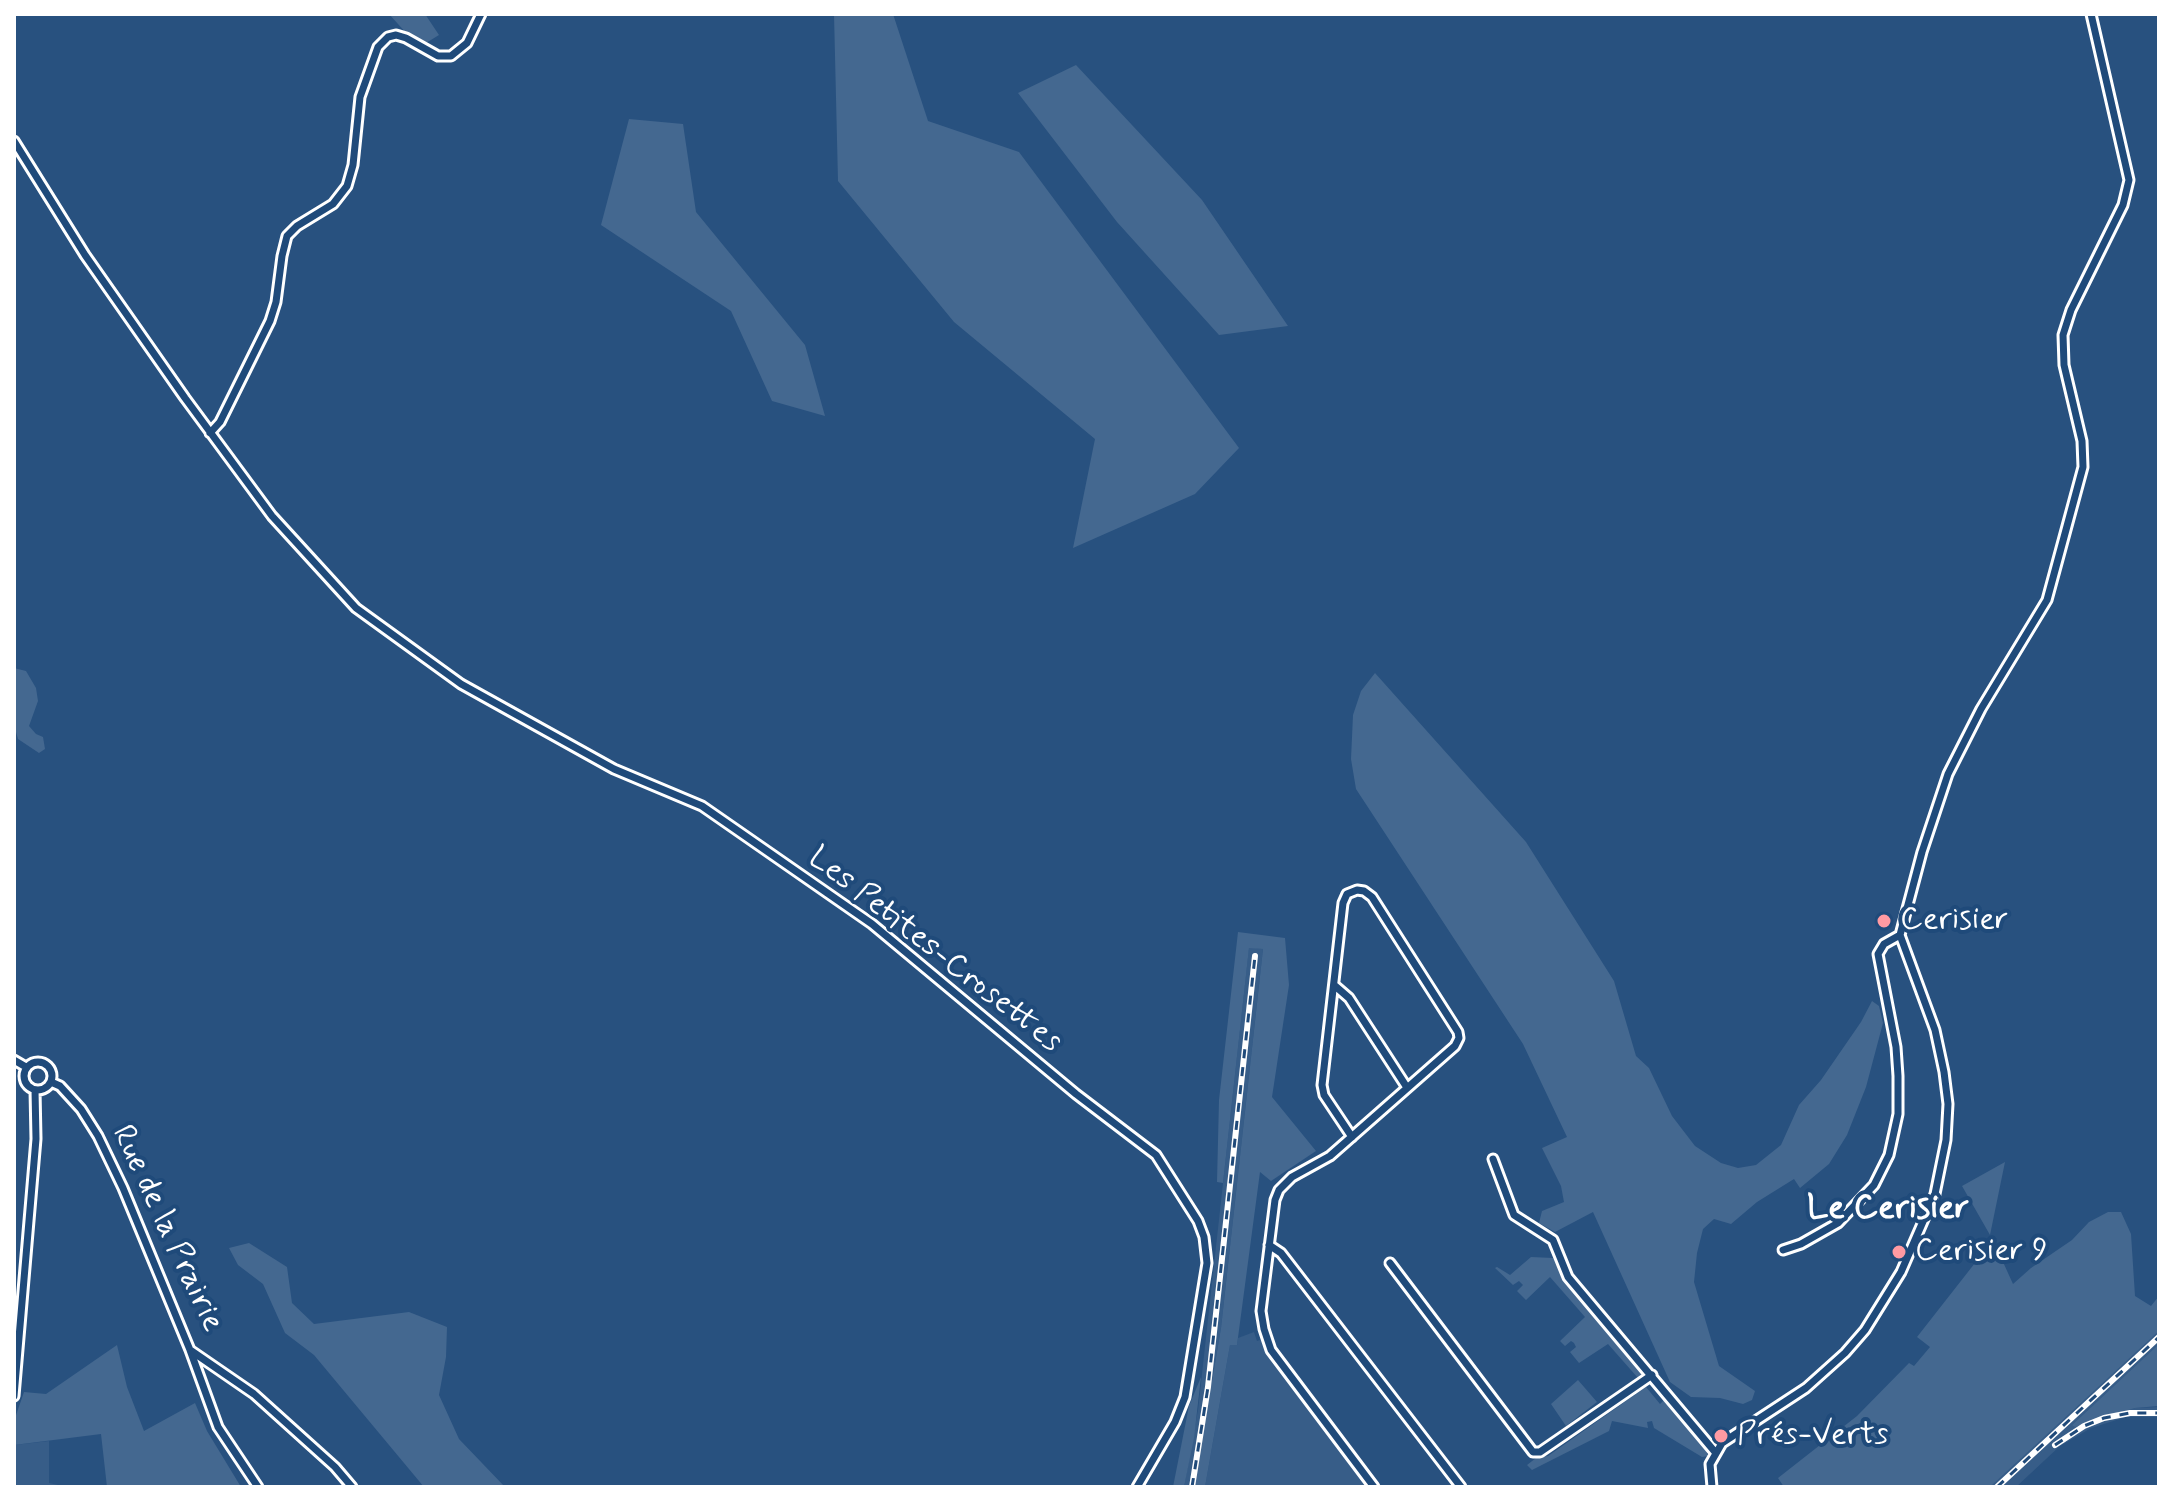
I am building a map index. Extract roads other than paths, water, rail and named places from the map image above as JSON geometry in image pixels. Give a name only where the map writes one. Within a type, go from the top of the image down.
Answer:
[{"type":"street","points":[[210,433],[220,422],[270,321],[287,236],[297,226],[333,204],[347,186],[353,165],[360,97],[378,47],[388,37],[396,35],[438,56],[451,56],[467,43],[481,14]]},
{"type":"street","points":[[1712,1487],[1710,1464],[1715,1452],[1728,1439],[1806,1388],[1835,1363],[1865,1330],[1901,1272],[1935,1194],[1946,1140],[1948,1104],[1944,1072],[1935,1030],[1900,935],[1922,852],[1948,774],[1981,709],[2047,600],[2083,467],[2082,441],[2064,365],[2063,335],[2071,310],[2123,205],[2129,180],[2091,14]]},
{"type":"street","name":"Les Petites-Crosettes","points":[[14,141],[85,255],[210,433],[272,516],[347,600],[377,626],[461,684],[614,769],[702,806],[872,924],[1076,1094],[1156,1155],[1198,1221],[1204,1237],[1207,1263],[1185,1397],[1175,1422],[1137,1487]]},
{"type":"street","points":[[1352,1137],[1327,1100],[1322,1085],[1343,900],[1351,892],[1364,891],[1384,915],[1459,1037],[1455,1046],[1406,1086],[1352,1137],[1325,1160],[1292,1177],[1282,1186],[1275,1200],[1261,1311],[1268,1343],[1374,1487]]},
{"type":"street","points":[[1783,1250],[1821,1234],[1854,1209],[1874,1185],[1889,1155],[1896,1133],[1898,1076],[1896,1047],[1878,954],[1884,944],[1900,935]]},
{"type":"street","points":[[1334,985],[1349,998],[1406,1086]]},
{"type":"street","points":[[14,1060],[26,1067]]},
{"type":"street","points":[[33,1062],[46,1064],[51,1070],[51,1082],[44,1089],[35,1090],[24,1081],[26,1067],[33,1062]]},
{"type":"street","name":"Rue de la Prairie","points":[[51,1082],[60,1086],[81,1109],[98,1136],[123,1188],[190,1350],[254,1394],[335,1467],[352,1487]]},
{"type":"street","points":[[14,1396],[36,1139],[35,1090]]},
{"type":"street","points":[[1493,1159],[1514,1215],[1553,1240],[1568,1277],[1715,1452]]},
{"type":"street","points":[[1269,1245],[1281,1253],[1461,1487]]},
{"type":"street","points":[[1390,1263],[1533,1452],[1540,1452],[1652,1375]]},
{"type":"street","points":[[190,1350],[218,1427],[258,1487]]},
{"type":"railway","points":[[1192,1487],[1208,1387],[1255,956]]},
{"type":"railway","points":[[1997,1487],[2159,1337]]},
{"type":"railway","points":[[2055,1445],[2084,1426],[2104,1418],[2130,1413],[2159,1413]]},
{"type":"place","name":"Cerisier","points":[[1884,921]]},
{"type":"place","name":"Cerisier 9","points":[[1899,1252]]},
{"type":"place","name":"Prés-Verts","points":[[1721,1436]]},
{"type":"district","name":"Le Cerisier","points":[[1888,1210]]}]
